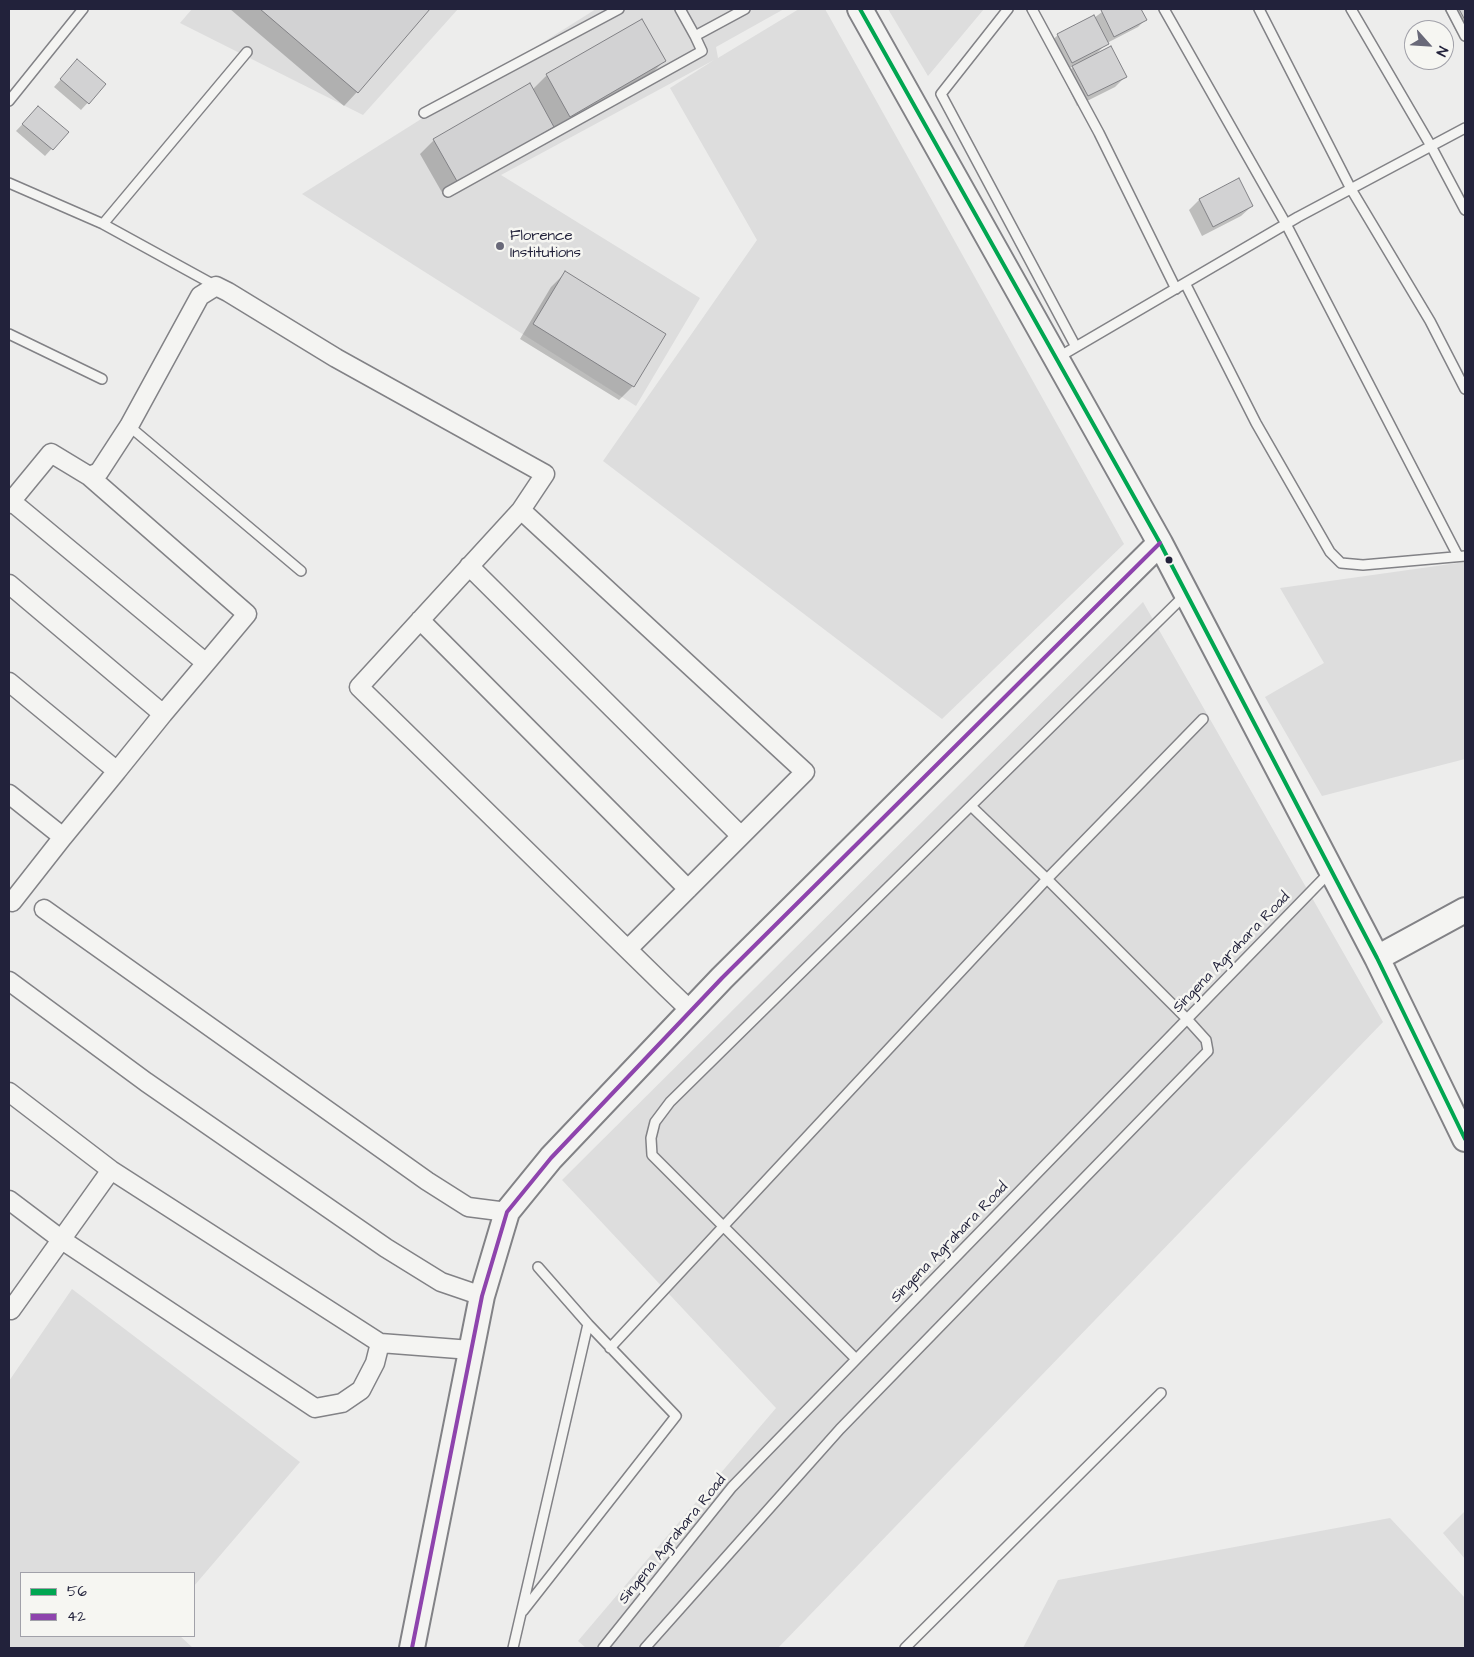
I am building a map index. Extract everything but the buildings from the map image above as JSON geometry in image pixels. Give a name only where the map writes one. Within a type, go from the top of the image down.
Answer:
[{"type":"street","points":[[860,9],[1066,352],[1186,594],[1377,958],[1465,1139]]},
{"type":"street","points":[[89,476],[99,472],[129,426],[200,296],[216,286],[336,358],[545,474],[521,510],[359,686],[691,1011]]},
{"type":"street","points":[[10,903],[163,714],[206,663],[247,614],[89,476],[51,453],[10,502],[206,663]]},
{"type":"street","points":[[521,510],[805,772],[628,949]]},
{"type":"street","points":[[412,1648],[482,1296],[507,1212],[551,1158],[722,978],[1160,543]]},
{"type":"street","points":[[469,566],[741,836]]},
{"type":"street","points":[[9,584],[163,714]]},
{"type":"street","points":[[420,620],[688,889]]},
{"type":"street","points":[[9,682],[117,771]]},
{"type":"street","points":[[9,794],[63,837]]},
{"type":"street","points":[[44,909],[427,1181],[468,1206],[507,1212]]},
{"type":"street","points":[[1377,958],[1465,910]]},
{"type":"street","points":[[9,981],[146,1082],[386,1248],[441,1282],[482,1296]]},
{"type":"street","points":[[9,1092],[111,1170],[380,1344],[471,1350]]},
{"type":"street","points":[[9,1311],[111,1170]]},
{"type":"street","points":[[9,1200],[62,1240],[315,1408],[342,1403],[361,1390],[375,1363],[380,1344]]},
{"type":"lane","points":[[9,101],[83,9]]},
{"type":"lane","points":[[424,113],[619,9]]},
{"type":"lane","points":[[448,192],[702,51],[680,9]]},
{"type":"lane","points":[[695,36],[744,9]]},
{"type":"lane","points":[[1008,9],[941,94],[1066,352],[1286,224],[1465,128]]},
{"type":"lane","points":[[1032,9],[1099,133],[1176,289]]},
{"type":"lane","points":[[1164,9],[1286,224],[1462,556],[1364,565],[1341,563],[1330,552],[1256,423],[1185,283]]},
{"type":"lane","points":[[1260,9],[1351,189],[1430,321],[1465,389]]},
{"type":"lane","points":[[1351,9],[1431,146],[1465,210]]},
{"type":"lane","points":[[1451,9],[1465,36]]},
{"type":"lane","points":[[103,224],[247,52]]},
{"type":"lane","points":[[9,182],[103,224],[216,286]]},
{"type":"lane","points":[[9,334],[102,379]]},
{"type":"lane","points":[[129,426],[301,571]]},
{"type":"lane","points":[[856,1359],[652,1155],[651,1138],[656,1122],[670,1102],[1186,594]]},
{"type":"lane","points":[[610,1348],[1047,879],[1203,719]]},
{"type":"lane","points":[[646,1648],[840,1429],[1208,1051],[1206,1040],[1186,1019],[1047,879],[971,806]]},
{"type":"lane","name":"Singena Agrahara Road","points":[[603,1648],[732,1487],[1331,871]]},
{"type":"lane","points":[[520,1614],[676,1416],[610,1348],[538,1267]]},
{"type":"lane","points":[[512,1648],[588,1324]]},
{"type":"lane","points":[[905,1648],[1162,1393]]},
{"type":"shaded area","points":[[192,9],[458,9],[363,115],[180,23]]},
{"type":"shaded area","points":[[596,9],[784,9],[716,47],[718,58],[799,9],[825,9],[1124,544],[942,719],[603,461],[757,240],[670,88],[714,60],[501,175],[700,298],[636,406],[302,194]]},
{"type":"shaded area","points":[[888,9],[984,9],[928,76]]},
{"type":"shaded area","points":[[1465,562],[1465,759],[1322,796],[1265,697],[1324,663],[1280,588]]},
{"type":"shaded area","points":[[1143,602],[1383,1022],[778,1648],[586,1648],[578,1641],[776,1408],[562,1180]]},
{"type":"shaded area","points":[[72,1289],[300,1462],[195,1585],[195,1572],[20,1572],[20,1637],[181,1637],[193,1648],[9,1648],[9,1381]]},
{"type":"shaded area","points":[[1465,1511],[1465,1559],[1443,1533]]},
{"type":"shaded area","points":[[1390,1518],[1465,1598],[1465,1648],[1023,1648],[1058,1580]]},
{"type":"transit line","name":"56","points":[[860,9],[1160,543],[1377,958],[1465,1139]]},
{"type":"transit line","name":"42","points":[[412,1648],[482,1296],[507,1212],[551,1158],[722,978],[1160,543]]},
{"type":"place","name":"Florence Institutions","points":[[500,246]]}]
